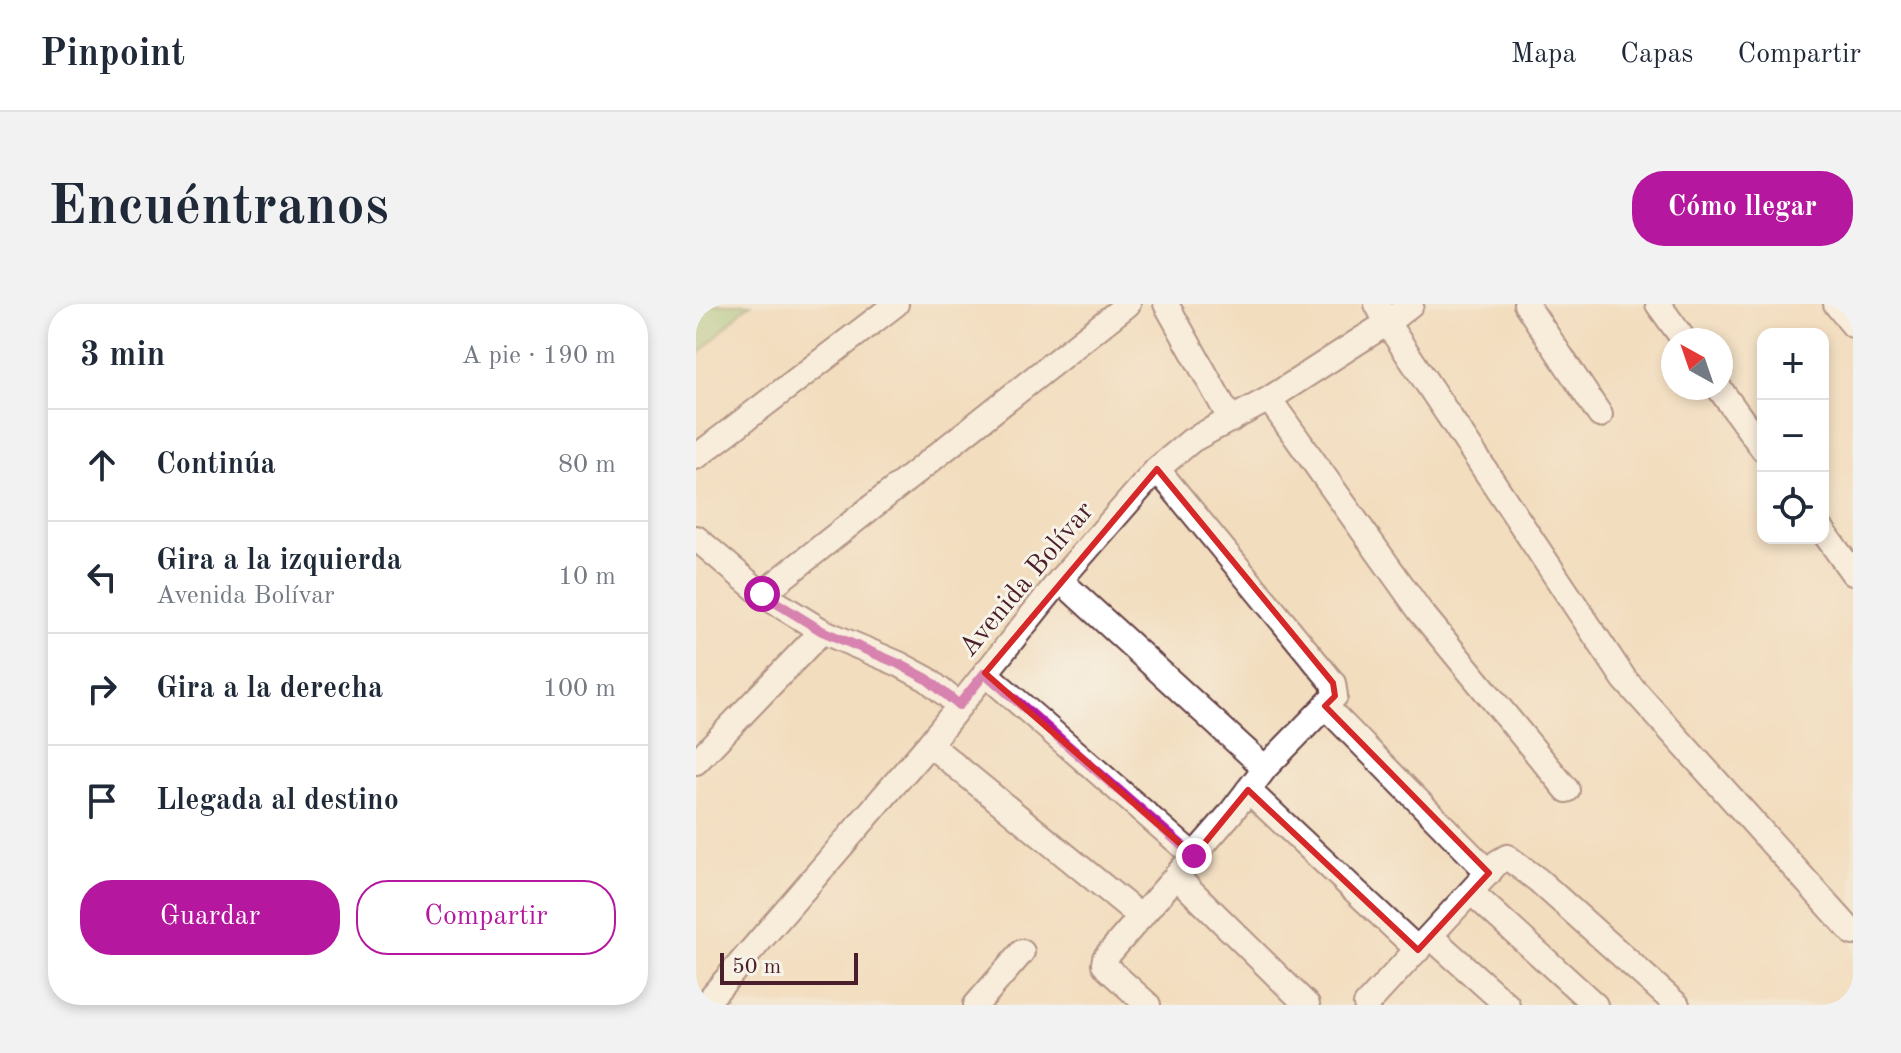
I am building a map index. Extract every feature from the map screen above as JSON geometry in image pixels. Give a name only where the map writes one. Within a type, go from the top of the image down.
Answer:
[{"type":"street","points":[[696,457],[896,304]]},
{"type":"street","points":[[762,594],[1128,304]]},
{"type":"street","points":[[1166,304],[1231,420]]},
{"type":"street","name":"Avenida Bolívar","points":[[710,994],[929,744],[1060,580],[1157,469],[1192,440],[1269,399],[1382,314],[1411,304]]},
{"type":"street","points":[[1526,304],[1600,415]]},
{"type":"street","points":[[1658,304],[1675,328]]},
{"type":"street","points":[[1836,304],[1853,325]]},
{"type":"street","points":[[1382,314],[1625,680],[1853,933]]},
{"type":"street","points":[[1269,399],[1420,611],[1567,790]]},
{"type":"street","points":[[1728,400],[1757,441]]},
{"type":"street","points":[[1148,1005],[1104,964],[1105,958],[1265,768],[1335,696],[1333,683],[1157,469]]},
{"type":"street","points":[[696,538],[762,594],[822,631],[927,679],[959,705]]},
{"type":"street","points":[[1829,539],[1853,573]]},
{"type":"street","points":[[1060,580],[1265,768]]},
{"type":"street","points":[[696,762],[822,631]]},
{"type":"street","points":[[985,673],[1194,856]]},
{"type":"street","points":[[1325,706],[1489,873]]},
{"type":"street","points":[[929,744],[1141,917]]},
{"type":"street","points":[[1248,790],[1424,943],[1507,1005]]},
{"type":"street","points":[[1372,1003],[1498,862],[1507,857],[1677,1005]]},
{"type":"street","points":[[1176,876],[1307,1005]]},
{"type":"street","points":[[1471,892],[1595,1005]]},
{"type":"street","points":[[976,1005],[1022,952]]},
{"type":"highlighted area","points":[[1157,469],[1333,683],[1335,696],[1325,706],[1489,873],[1418,950],[1248,790],[1194,856],[985,673]]},
{"type":"green space","points":[[696,304],[751,304],[696,357]]},
{"type":"route","points":[[762,594],[822,631],[927,679],[959,705],[985,673],[1194,856]]}]
